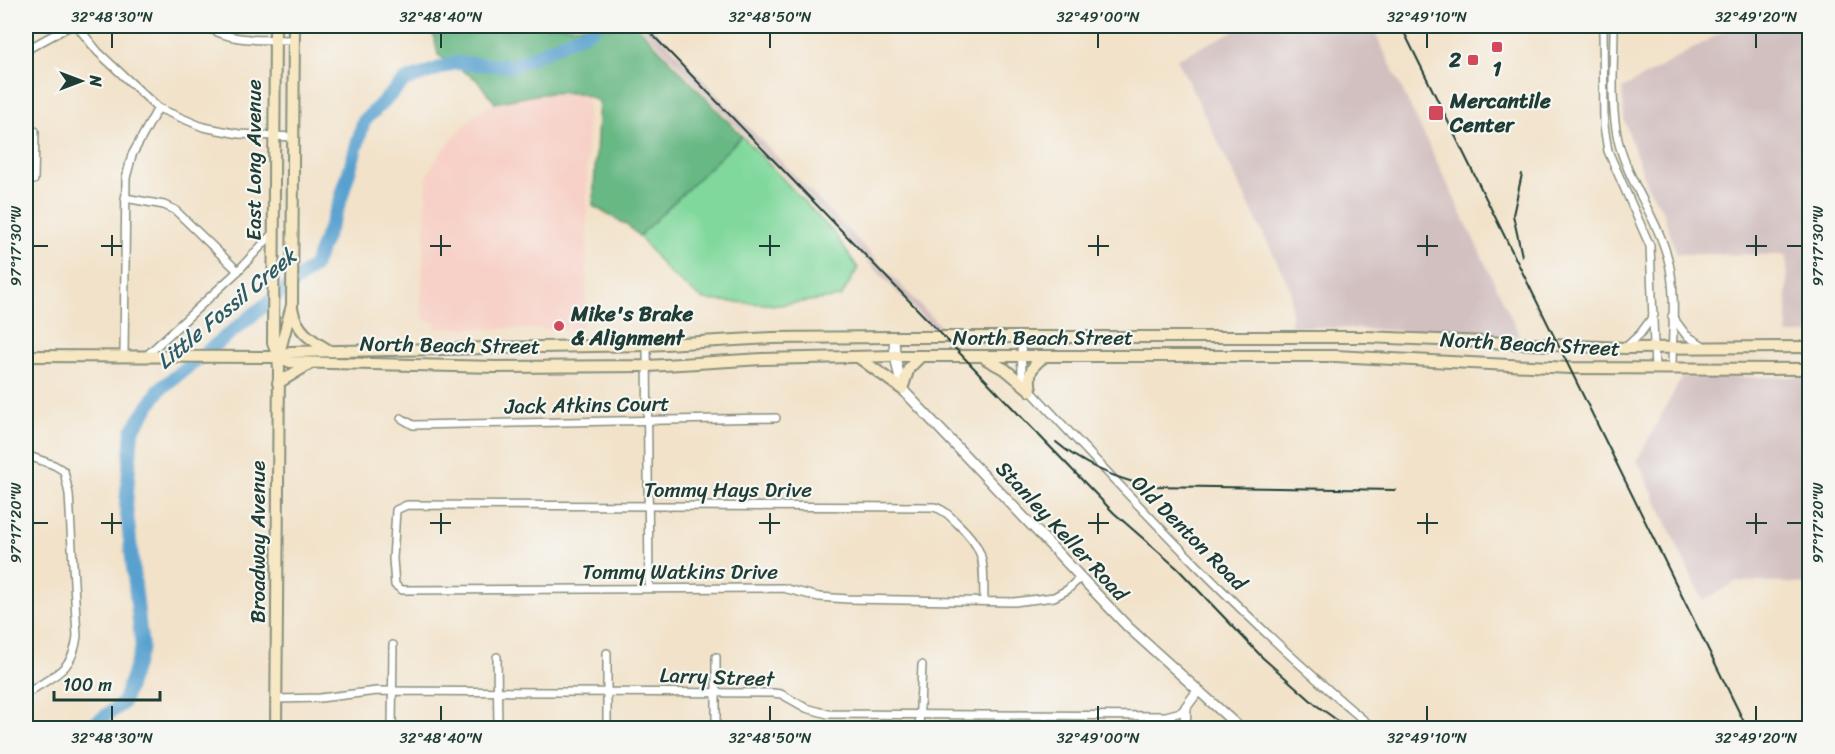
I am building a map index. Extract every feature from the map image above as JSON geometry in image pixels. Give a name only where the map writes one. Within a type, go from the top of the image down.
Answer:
[{"type":"main road","name":"East Long Avenue","points":[[275,26],[273,343],[278,357]]},
{"type":"main road","name":"East Long Avenue","points":[[278,357],[292,305],[292,40],[294,26]]},
{"type":"main road","points":[[292,305],[298,326],[305,335],[331,351]]},
{"type":"main road","name":"North Beach Street","points":[[26,356],[278,357],[290,352],[647,345],[772,338],[1021,336],[1366,337],[1625,348],[1809,347]]},
{"type":"main road","points":[[1219,337],[1220,356]]},
{"type":"main road","points":[[1365,357],[1366,337]]},
{"type":"main road","points":[[496,347],[496,367]]},
{"type":"main road","points":[[1772,347],[1772,369]]},
{"type":"main road","name":"North Beach Street","points":[[278,357],[290,362],[496,367],[648,366],[895,356],[1365,357],[1569,368],[1809,369]]},
{"type":"main road","name":"Broadway Avenue","points":[[276,729],[278,357]]},
{"type":"main road","points":[[858,357],[902,389],[909,368],[920,357]]},
{"type":"main road","points":[[983,357],[1006,370],[1031,391]]},
{"type":"main road","points":[[1031,391],[1030,371],[1035,363],[1044,357]]},
{"type":"main road","points":[[278,383],[312,362]]},
{"type":"street","points":[[26,50],[70,26]]},
{"type":"street","points":[[77,26],[98,52],[158,108],[203,127],[276,138],[292,137]]},
{"type":"street","points":[[206,26],[224,35],[243,40],[292,40]]},
{"type":"street","points":[[1603,26],[1604,109],[1608,151],[1650,246],[1655,369]]},
{"type":"street","points":[[1614,26],[1614,116],[1618,140],[1626,166],[1652,216],[1668,258],[1672,281],[1672,369]]},
{"type":"street","points":[[124,356],[125,198],[132,155],[158,108]]},
{"type":"street","points":[[26,180],[34,180],[35,131]]},
{"type":"street","points":[[125,198],[164,205],[175,210],[238,271]]},
{"type":"street","points":[[146,356],[238,271],[274,232]]},
{"type":"street","points":[[1625,348],[1641,334],[1654,315]]},
{"type":"street","points":[[1672,316],[1686,335],[1707,347]]},
{"type":"street","name":"Old Denton Road","points":[[1021,336],[1022,375],[1031,391],[1216,585],[1331,693],[1373,729]]},
{"type":"street","points":[[894,337],[895,356],[902,389]]},
{"type":"street","points":[[647,345],[649,587]]},
{"type":"street","name":"Stanley Keller Road","points":[[902,389],[1128,627],[1240,729]]},
{"type":"street","name":"Jack Atkins Court","points":[[400,418],[413,425],[776,418]]},
{"type":"street","points":[[26,455],[64,471],[69,494],[77,636],[69,664],[26,694]]},
{"type":"street","name":"Tommy Watkins Drive","points":[[407,506],[396,510],[394,522],[395,585],[402,590],[783,588],[819,597],[848,599],[1014,602],[1054,597],[1067,590],[1081,577]]},
{"type":"street","name":"Tommy Hays Drive","points":[[407,506],[934,507],[948,515],[979,547],[983,562],[984,601]]},
{"type":"street","points":[[392,729],[393,645]]},
{"type":"street","points":[[607,652],[607,729]]},
{"type":"street","points":[[497,657],[498,729]]},
{"type":"street","points":[[716,657],[716,729]]},
{"type":"street","points":[[919,729],[922,665]]},
{"type":"street","name":"Larry Street","points":[[276,699],[320,698],[393,691],[607,691],[781,694],[806,708],[828,714],[1166,716],[1181,712],[1186,707]]},
{"type":"street","points":[[1185,729],[1186,707],[1197,692]]},
{"type":"shaded area","points":[[640,26],[651,26],[943,329],[933,329]]},
{"type":"shaded area","points":[[1244,26],[1372,26],[1520,336],[1291,326],[1291,290],[1177,59]]},
{"type":"shaded area","points":[[1733,26],[1809,26],[1809,334],[1787,334],[1787,255],[1677,254],[1662,210],[1646,183],[1624,119],[1622,89]]},
{"type":"shaded area","points":[[542,94],[588,94],[586,315],[581,329],[436,328],[436,323],[425,320],[421,310],[427,176],[441,152],[474,115],[495,103]]},
{"type":"shaded area","points":[[1682,377],[1809,377],[1809,584],[1737,581],[1703,601],[1637,460]]},
{"type":"green space","points":[[437,26],[637,26],[742,136],[639,236],[627,225],[593,206],[599,102],[589,96],[563,92],[495,103],[476,79],[438,55],[433,32]]},
{"type":"green space","points":[[742,136],[834,233],[858,268],[841,297],[778,305],[704,300],[669,273],[639,236]]},
{"type":"waterway","name":"Little Fossil Creek","points":[[89,728],[123,703],[142,648],[126,505],[132,431],[160,389],[314,266],[340,202],[364,121],[404,81],[454,63],[513,66],[587,32],[595,26]]},
{"type":"railway","points":[[644,26],[1114,513],[1177,568],[1263,658],[1316,705],[1348,728]]},
{"type":"railway","points":[[1401,26],[1747,728]]},
{"type":"railway","points":[[1522,174],[1513,215],[1522,256]]},
{"type":"railway","points":[[1056,442],[1099,470],[1148,486],[1395,490]]},
{"type":"place","name":"1","points":[[1497,47]]},
{"type":"place","name":"2","points":[[1473,60]]},
{"type":"place","name":"Mercantile Center","points":[[1436,113]]},
{"type":"place","name":"Mike's Brake & Alignment","points":[[559,326]]}]
